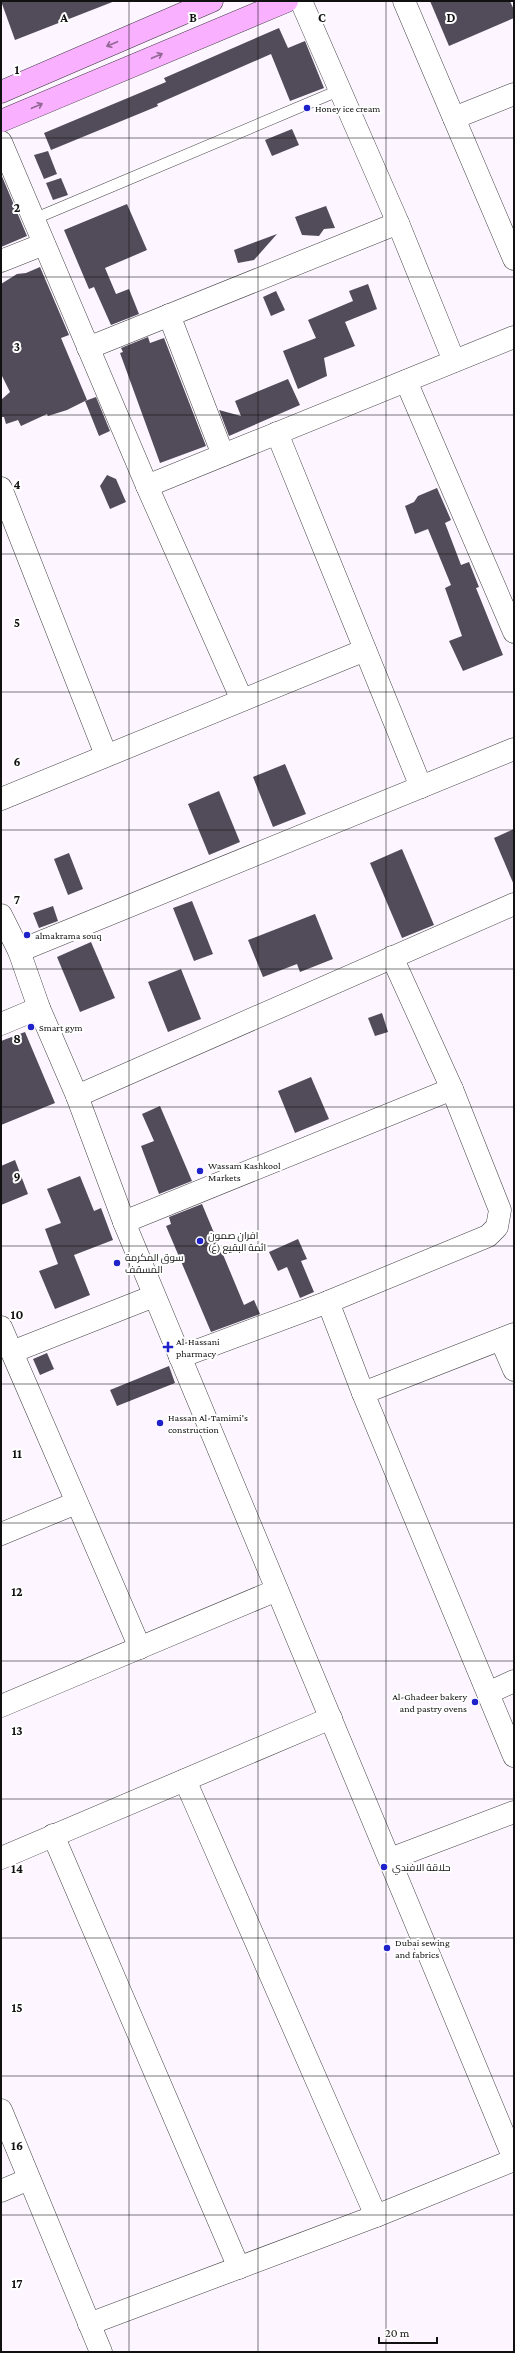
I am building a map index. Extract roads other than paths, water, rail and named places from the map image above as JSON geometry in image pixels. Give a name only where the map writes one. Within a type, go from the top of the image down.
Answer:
[{"type":"main road","points":[[1,92],[212,1]]},
{"type":"main road","points":[[1,121],[287,1]]},
{"type":"street","points":[[301,1],[398,222],[454,361]]},
{"type":"street","points":[[404,1],[513,254]]},
{"type":"street","points":[[454,118],[514,94]]},
{"type":"street","points":[[1,142],[147,486],[242,700]]},
{"type":"street","points":[[88,348],[398,222]]},
{"type":"street","points":[[1,261],[44,244]]},
{"type":"street","points":[[169,315],[223,455]]},
{"type":"street","points":[[147,486],[514,337]]},
{"type":"street","points":[[406,381],[514,632]]},
{"type":"street","points":[[278,433],[421,787]]},
{"type":"street","points":[[1,488],[106,755]]},
{"type":"street","points":[[1,799],[365,650]]},
{"type":"street","points":[[19,952],[514,749]]},
{"type":"street","points":[[77,1096],[514,904]]},
{"type":"street","points":[[1,915],[19,952],[38,1008],[77,1096],[124,1222],[154,1296],[278,1590],[514,2159],[376,2216],[89,2324]]},
{"type":"street","points":[[180,1357],[328,1302],[488,1236],[497,1227],[500,1210],[452,1089],[392,957]]},
{"type":"street","points":[[1,1024],[38,1008]]},
{"type":"street","points":[[124,1222],[452,1089]]},
{"type":"street","points":[[12,1352],[154,1296]]},
{"type":"street","points":[[328,1302],[363,1394],[514,1756]]},
{"type":"street","points":[[1,1327],[140,1648]]},
{"type":"street","points":[[363,1394],[508,1337],[514,1370]]},
{"type":"street","points":[[1,1534],[76,1503]]},
{"type":"street","points":[[1,1706],[278,1590]]},
{"type":"street","points":[[488,1693],[514,1681]]},
{"type":"street","points":[[1,1858],[331,1718]]},
{"type":"street","points":[[185,1780],[376,2216]]},
{"type":"street","points":[[390,1859],[514,1812]]},
{"type":"street","points":[[53,1836],[240,2268]]},
{"type":"street","points":[[1,2110],[101,2352]]},
{"type":"street","points":[[1,2191],[29,2179]]},
{"type":"lane","points":[[34,219],[340,90]]},
{"type":"place","name":"Honey ice cream","points":[[307,108]]},
{"type":"place","name":"almakrama souq","points":[[27,935]]},
{"type":"place","name":"Smart gym","points":[[31,1027]]},
{"type":"place","name":"Wassam Kashkool Markets","points":[[200,1171]]},
{"type":"place","name":"افران صمون ائمة البقيع (ع)","points":[[200,1241]]},
{"type":"place","name":"سوق المكرمة المسقف","points":[[117,1263]]},
{"type":"place","name":"Al-Hassani pharmacy","points":[[168,1347]]},
{"type":"place","name":"Hassan Al-Tamimi's construction","points":[[160,1423]]},
{"type":"place","name":"Al-Ghadeer bakery and pastry ovens","points":[[475,1702]]},
{"type":"place","name":"حلاقة الافندي","points":[[384,1867]]},
{"type":"place","name":"Dubai sewing and fabrics","points":[[387,1948]]}]
